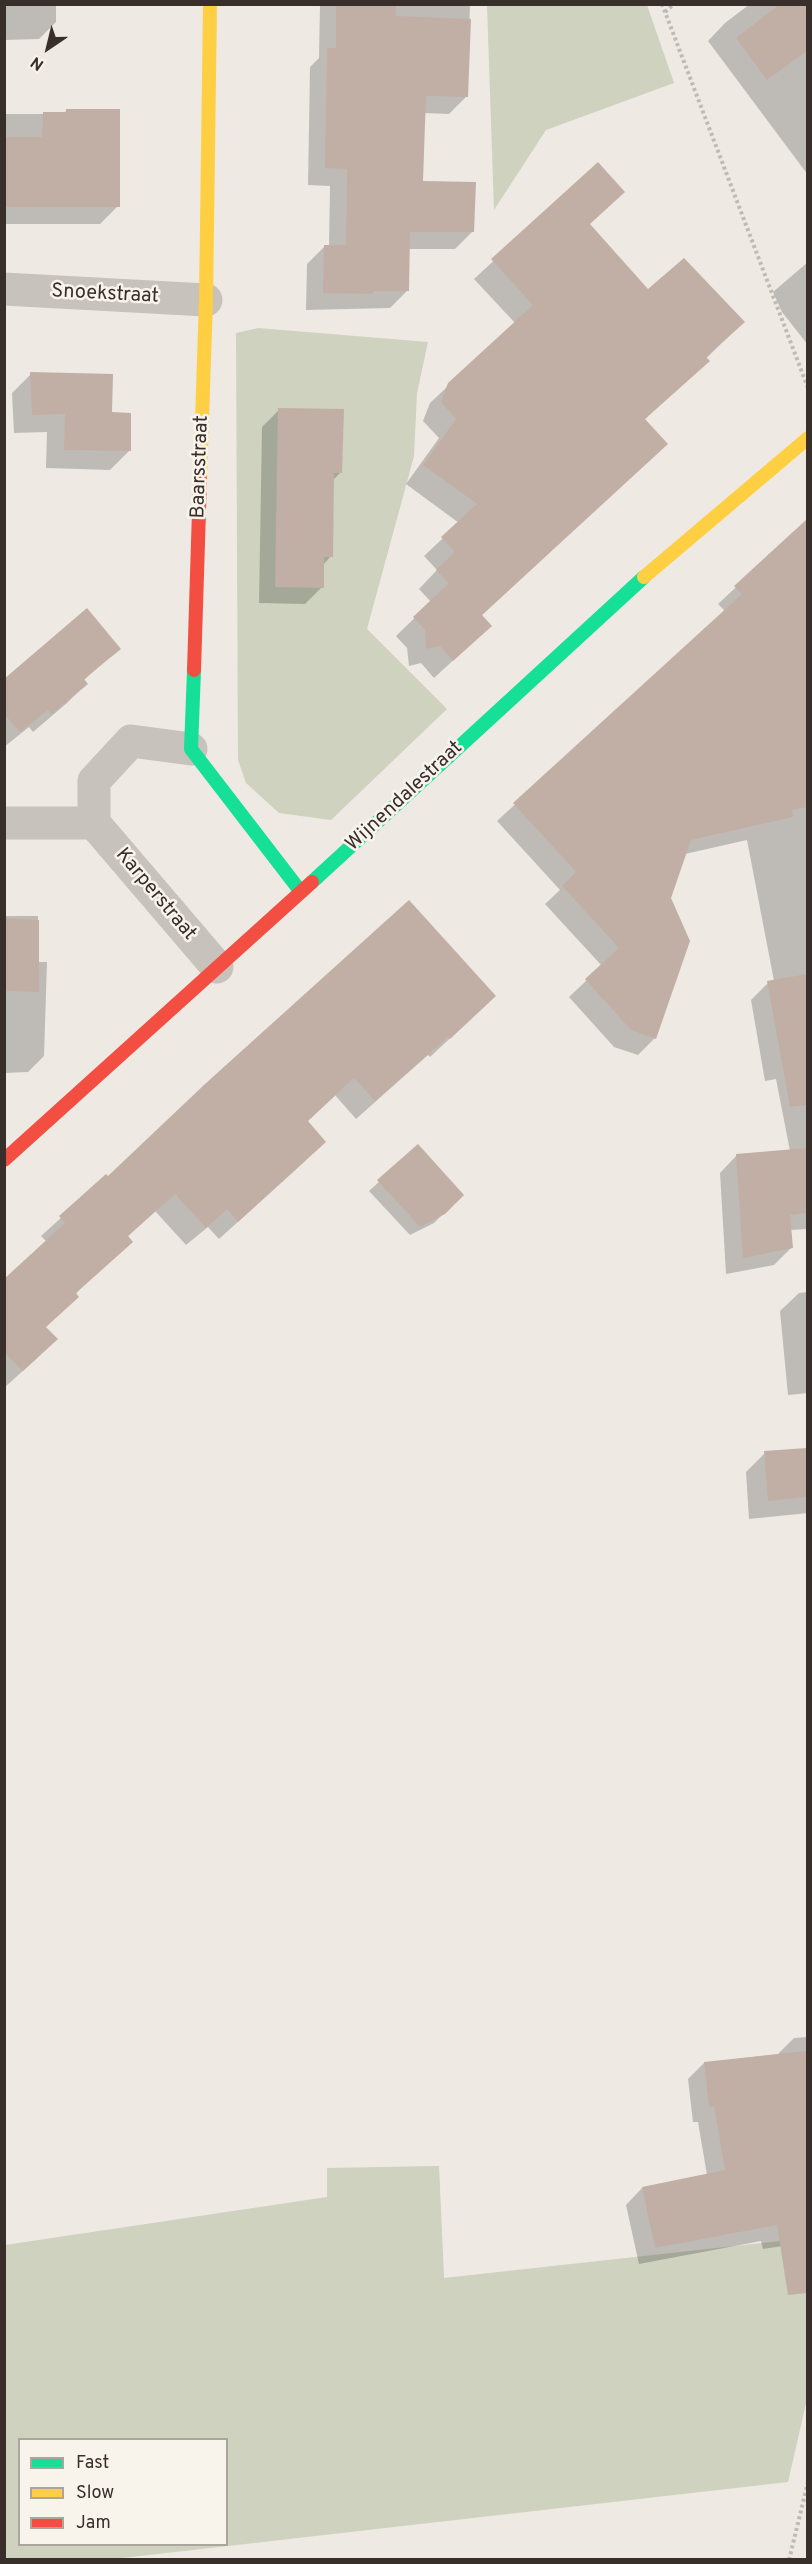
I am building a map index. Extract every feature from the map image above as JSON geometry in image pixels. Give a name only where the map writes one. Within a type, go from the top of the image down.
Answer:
[{"type":"street","name":"Baarsstraat","points":[[191,749],[206,300],[210,4]]},
{"type":"street","name":"Snoekstraat","points":[[4,290],[206,300]]},
{"type":"street","name":"Wijnendalestraat","points":[[4,1160],[651,571],[807,438]]},
{"type":"street","points":[[4,824],[94,823],[94,781],[131,741],[191,749],[301,892]]},
{"type":"street","name":"Karperstraat","points":[[94,823],[217,968]]},
{"type":"path","points":[[662,4],[807,388]]},
{"type":"path","points":[[665,12],[674,4]]},
{"type":"path","points":[[789,2559],[807,2482]]},
{"type":"green space","points":[[487,5],[647,5],[674,83],[546,130],[494,210]]},
{"type":"green space","points":[[258,328],[428,342],[417,393],[414,456],[367,629],[447,709],[331,820],[279,813],[246,783],[238,760],[236,333]]},
{"type":"green space","points":[[439,2166],[444,2278],[807,2238],[807,2399],[788,2482],[228,2546],[228,2438],[18,2438],[18,2546],[228,2546],[114,2559],[5,2560],[5,2245],[327,2197],[327,2168]]},
{"type":"building","points":[[780,4],[807,4],[807,51],[767,80],[736,38]]},
{"type":"building","points":[[336,5],[396,6],[396,16],[471,19],[468,97],[426,96],[423,181],[476,182],[474,232],[410,232],[409,291],[373,291],[373,294],[323,293],[324,245],[346,245],[347,169],[325,168],[327,48],[336,48]]},
{"type":"building","points":[[66,109],[120,109],[120,207],[4,207],[4,137],[42,137],[43,112],[66,112]]},
{"type":"building","points":[[598,162],[625,192],[590,224],[648,289],[684,258],[745,322],[706,357],[710,361],[645,419],[668,444],[482,615],[492,626],[453,661],[440,646],[426,649],[425,630],[413,617],[449,583],[436,570],[455,552],[441,537],[477,504],[423,465],[456,419],[441,402],[448,383],[533,305],[491,259]]},
{"type":"building","points":[[30,372],[113,374],[112,412],[131,413],[131,451],[64,450],[65,414],[32,415]]},
{"type":"building","points":[[278,408],[344,409],[342,473],[334,473],[333,557],[324,557],[324,588],[275,587]]},
{"type":"building","points":[[807,519],[807,807],[792,810],[793,817],[691,840],[671,898],[690,941],[656,1039],[631,1030],[585,979],[619,948],[562,886],[576,872],[513,803],[742,594],[734,586]]},
{"type":"building","points":[[87,608],[121,649],[84,679],[88,684],[52,714],[48,710],[20,732],[4,714],[4,679]]},
{"type":"building","points":[[409,900],[496,996],[450,1039],[448,1037],[375,1101],[354,1078],[308,1121],[326,1142],[238,1222],[227,1209],[206,1228],[175,1194],[128,1236],[133,1242],[76,1293],[79,1297],[46,1327],[58,1339],[23,1371],[4,1352],[4,1279],[65,1223],[59,1216],[106,1174],[108,1176],[205,1084]]},
{"type":"building","points":[[4,918],[39,920],[39,992],[4,991]]},
{"type":"building","points":[[807,974],[807,1105],[790,1107],[767,981]]},
{"type":"building","points":[[418,1144],[464,1195],[445,1214],[420,1227],[377,1180]]},
{"type":"building","points":[[807,1148],[807,1213],[790,1215],[793,1248],[743,1258],[736,1154]]},
{"type":"building","points":[[807,1448],[807,1497],[768,1501],[764,1451]]},
{"type":"building","points":[[807,2051],[807,2293],[788,2295],[777,2225],[655,2248],[642,2187],[725,2170],[714,2106],[709,2107],[704,2062]]},
{"type":"traffic: fast","points":[[312,882],[644,577]]},
{"type":"traffic: fast","points":[[194,670],[191,749],[301,892]]},
{"type":"traffic: slow","points":[[200,479],[206,300],[210,4]]},
{"type":"traffic: slow","points":[[644,577],[808,438]]},
{"type":"traffic: jam","points":[[194,670],[200,479]]},
{"type":"traffic: jam","points":[[4,1160],[312,882]]}]
